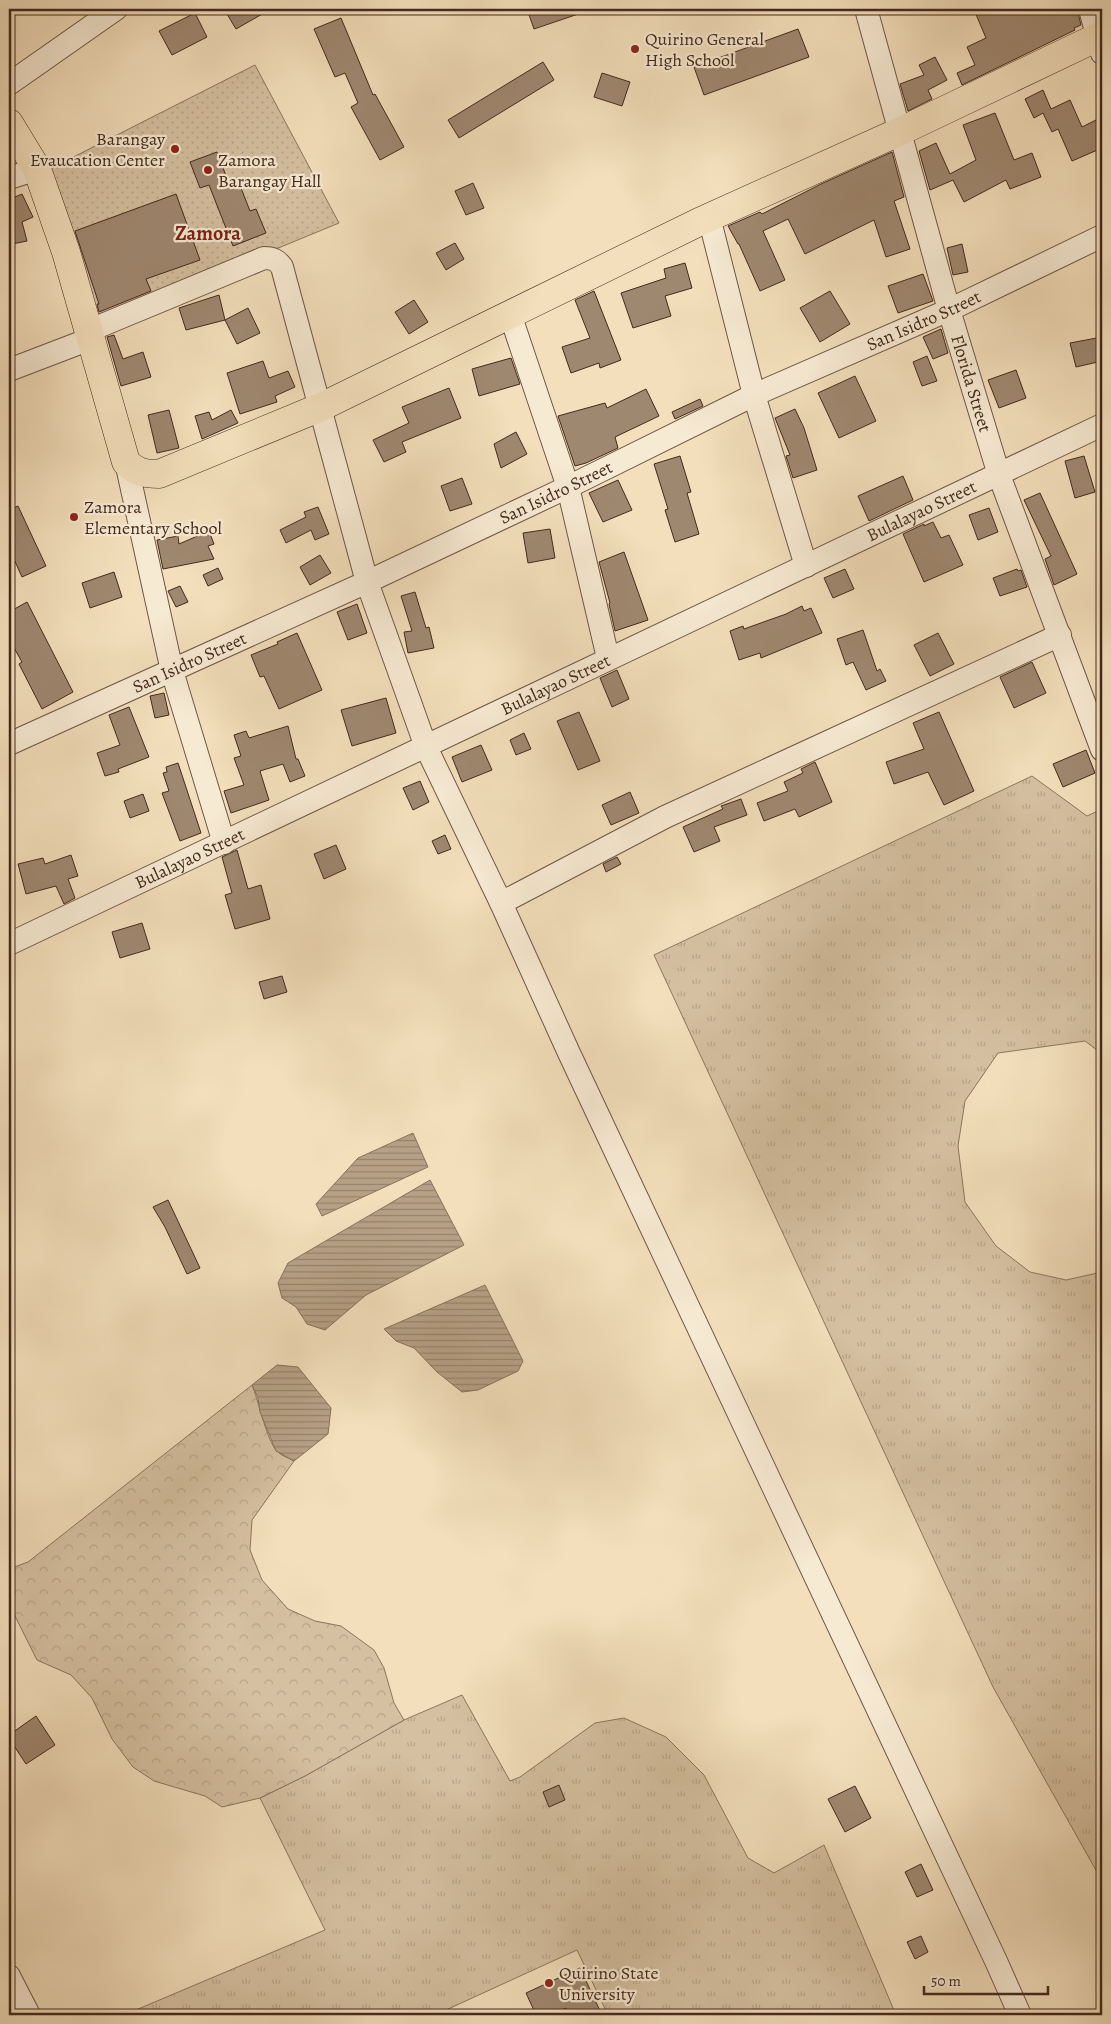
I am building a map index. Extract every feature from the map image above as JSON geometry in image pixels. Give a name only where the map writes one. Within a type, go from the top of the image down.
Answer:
[{"type":"main road","points":[[9,124],[37,169],[66,252],[126,462],[131,468],[143,473],[159,474],[321,407],[709,217],[1101,42]]},
{"type":"street","points":[[9,84],[116,9]]},
{"type":"street","name":"Florida Street","points":[[866,9],[949,310],[999,475],[1102,750]]},
{"type":"street","points":[[1090,9],[1101,42]]},
{"type":"street","points":[[9,178],[37,169]]},
{"type":"street","points":[[709,217],[754,395],[806,566]]},
{"type":"street","name":"San Isidro Street","points":[[9,744],[367,582],[568,487],[754,395],[949,310],[1102,236]]},
{"type":"street","points":[[9,370],[264,258],[273,258],[278,261],[286,275],[367,582],[426,747],[501,903],[1020,2015]]},
{"type":"street","points":[[510,314],[568,487],[608,658]]},
{"type":"street","name":"Bulalayao Street","points":[[9,944],[426,747],[608,658],[999,475],[1102,424]]},
{"type":"street","points":[[126,462],[172,671],[224,843]]},
{"type":"street","points":[[501,903],[665,818],[1060,635]]},
{"type":"street","points":[[9,1976],[29,2015]]},
{"type":"green space","points":[[255,65],[339,223],[89,326],[34,177]]},
{"type":"green space","points":[[1032,776],[1087,816],[1102,809],[1102,1054],[1085,1041],[998,1053],[965,1101],[958,1146],[965,1202],[996,1246],[1030,1272],[1066,1280],[1102,1272],[1102,1881],[993,1687],[654,955]]},
{"type":"green space","points":[[252,1385],[273,1446],[281,1454],[294,1461],[252,1520],[250,1550],[262,1580],[288,1609],[315,1621],[341,1626],[374,1650],[384,1668],[394,1703],[404,1720],[305,1776],[260,1798],[222,1807],[205,1796],[154,1781],[133,1767],[112,1739],[92,1698],[71,1675],[37,1660],[9,1604],[9,1569],[28,1562]]},
{"type":"green space","points":[[462,1695],[510,1781],[520,1777],[595,1723],[624,1718],[666,1737],[704,1775],[748,1858],[774,1873],[824,1845],[896,2015],[608,2015],[577,1950],[435,2015],[124,2015],[325,1930],[260,1798],[305,1776],[404,1720]]},
{"type":"shaded area","points":[[413,1133],[428,1167],[322,1216],[316,1204],[358,1158]]},
{"type":"shaded area","points":[[430,1180],[464,1245],[366,1295],[325,1330],[307,1324],[296,1307],[282,1298],[278,1283],[288,1263]]},
{"type":"shaded area","points":[[485,1285],[523,1361],[518,1371],[478,1390],[462,1392],[437,1372],[414,1348],[396,1341],[384,1329]]},
{"type":"shaded area","points":[[277,1365],[298,1367],[331,1408],[328,1434],[294,1461],[276,1451],[260,1412],[258,1398],[252,1385]]},
{"type":"building","points":[[224,9],[271,9],[236,29]]},
{"type":"building","points":[[527,9],[586,9],[587,11],[534,29]]},
{"type":"building","points":[[984,9],[1077,9],[1081,25],[1074,28],[1075,30],[962,85],[957,73],[975,65],[967,47],[986,38],[975,12]]},
{"type":"building","points":[[195,13],[207,37],[172,55],[159,31]]},
{"type":"building","points":[[341,18],[373,95],[375,94],[404,147],[380,160],[351,107],[358,103],[345,73],[335,77],[314,29]]},
{"type":"building","points":[[798,29],[809,57],[704,95],[694,67]]},
{"type":"building","points":[[935,57],[947,80],[928,90],[932,99],[908,111],[900,84],[924,75],[919,65]]},
{"type":"building","points":[[543,62],[554,80],[459,138],[448,120]]},
{"type":"building","points":[[602,73],[630,82],[622,106],[594,97]]},
{"type":"building","points":[[1043,90],[1051,109],[1070,100],[1082,127],[1102,117],[1102,148],[1072,161],[1058,129],[1052,132],[1043,113],[1034,118],[1025,99]]},
{"type":"building","points":[[995,113],[1014,160],[1032,153],[1041,177],[1010,189],[1006,180],[964,202],[953,180],[930,190],[919,151],[936,143],[950,174],[976,160],[963,125]]},
{"type":"building","points":[[217,152],[228,181],[237,178],[250,211],[256,209],[266,233],[233,246],[209,185],[200,188],[190,162]]},
{"type":"building","points":[[892,152],[904,197],[894,201],[910,249],[886,257],[874,220],[805,254],[788,219],[763,231],[785,280],[760,291],[739,244],[728,226],[760,212],[762,214],[821,184]]},
{"type":"building","points":[[473,183],[484,208],[466,215],[455,191]]},
{"type":"building","points":[[9,191],[13,191],[15,197],[22,194],[33,217],[22,222],[27,241],[12,244],[9,231]]},
{"type":"building","points":[[176,194],[200,260],[146,279],[151,291],[99,312],[97,304],[99,304],[75,231]]},
{"type":"building","points":[[455,243],[464,259],[446,270],[436,253]]},
{"type":"building","points":[[962,244],[968,272],[953,275],[947,248]]},
{"type":"building","points":[[685,263],[692,288],[665,296],[671,316],[633,328],[621,293],[666,278],[664,269]]},
{"type":"building","points":[[923,274],[933,301],[898,313],[888,286]]},
{"type":"building","points":[[594,291],[621,360],[600,368],[599,363],[571,373],[562,347],[590,338],[575,300]]},
{"type":"building","points":[[830,291],[850,324],[820,342],[800,308]]},
{"type":"building","points":[[219,295],[225,320],[186,330],[179,308]]},
{"type":"building","points":[[414,300],[428,322],[409,334],[395,312]]},
{"type":"building","points":[[248,308],[260,333],[237,344],[225,320]]},
{"type":"building","points":[[941,329],[948,353],[933,359],[923,337]]},
{"type":"building","points":[[114,335],[123,359],[143,352],[151,377],[121,386],[107,337]]},
{"type":"building","points":[[1102,337],[1102,361],[1076,367],[1070,343]]},
{"type":"building","points":[[927,356],[937,381],[922,386],[913,362]]},
{"type":"building","points":[[511,358],[520,384],[479,396],[472,369]]},
{"type":"building","points":[[263,361],[269,378],[288,371],[295,387],[275,396],[277,402],[240,414],[227,373]]},
{"type":"building","points":[[1016,370],[1026,398],[999,408],[988,380]]},
{"type":"building","points":[[855,376],[876,421],[839,438],[818,393]]},
{"type":"building","points":[[449,388],[461,418],[402,442],[406,452],[384,462],[373,440],[409,423],[402,407]]},
{"type":"building","points":[[646,389],[659,416],[615,437],[618,448],[575,466],[558,416],[605,403],[607,408]]},
{"type":"building","points":[[700,399],[703,406],[675,419],[672,412]]},
{"type":"building","points":[[795,409],[804,428],[817,470],[793,478],[786,456],[790,455],[775,418]]},
{"type":"building","points":[[169,410],[179,448],[157,453],[148,415]]},
{"type":"building","points":[[231,410],[238,423],[202,439],[195,416],[209,412],[212,420]]},
{"type":"building","points":[[516,432],[527,454],[501,468],[494,444]]},
{"type":"building","points":[[680,456],[691,492],[687,493],[699,534],[675,542],[665,510],[668,509],[654,464]]},
{"type":"building","points":[[1084,456],[1095,492],[1075,498],[1065,461]]},
{"type":"building","points":[[903,476],[913,500],[869,521],[858,496]]},
{"type":"building","points":[[462,478],[472,504],[450,511],[441,486]]},
{"type":"building","points":[[618,480],[632,510],[603,522],[589,493]]},
{"type":"building","points":[[1040,493],[1077,574],[1054,585],[1045,559],[1051,556],[1024,500]]},
{"type":"building","points":[[18,506],[46,566],[22,577],[9,548],[9,510]]},
{"type":"building","points":[[318,507],[329,534],[315,540],[311,530],[286,543],[280,530],[306,517],[304,512]]},
{"type":"building","points":[[989,508],[998,532],[978,540],[969,515]]},
{"type":"building","points":[[933,522],[941,538],[949,535],[963,565],[924,582],[903,534]]},
{"type":"building","points":[[550,529],[555,558],[528,563],[523,533]]},
{"type":"building","points":[[209,531],[214,544],[208,546],[214,559],[163,569],[157,540],[178,536],[179,544]]},
{"type":"building","points":[[624,552],[648,620],[615,631],[599,562]]},
{"type":"building","points":[[320,555],[331,573],[310,585],[300,567]]},
{"type":"building","points":[[218,568],[223,579],[208,586],[203,575]]},
{"type":"building","points":[[845,569],[854,589],[833,598],[824,578]]},
{"type":"building","points":[[1017,569],[1018,571],[1021,570],[1027,587],[1000,596],[993,578]]},
{"type":"building","points":[[114,572],[122,597],[90,608],[82,583]]},
{"type":"building","points":[[180,586],[188,602],[176,607],[168,591]]},
{"type":"building","points":[[415,592],[426,628],[429,627],[434,648],[408,653],[404,632],[412,631],[401,596]]},
{"type":"building","points":[[27,602],[73,692],[42,709],[19,664],[22,662],[9,639],[9,612]]},
{"type":"building","points":[[357,604],[367,633],[348,640],[337,612]]},
{"type":"building","points":[[802,606],[804,611],[811,608],[822,633],[761,658],[760,653],[739,660],[730,631],[743,626],[744,629],[786,614]]},
{"type":"building","points":[[863,630],[877,671],[880,669],[886,681],[866,690],[853,662],[846,665],[837,639]]},
{"type":"building","points":[[297,633],[322,690],[279,709],[264,676],[260,677],[251,655],[278,644],[277,642]]},
{"type":"building","points":[[938,633],[954,664],[930,676],[914,645]]},
{"type":"building","points":[[1032,662],[1046,693],[1014,708],[1000,677]]},
{"type":"building","points":[[617,670],[629,699],[612,707],[600,678]]},
{"type":"building","points":[[164,693],[169,715],[155,718],[150,696]]},
{"type":"building","points":[[386,698],[396,733],[352,746],[341,710]]},
{"type":"building","points":[[129,707],[149,757],[118,769],[119,772],[105,776],[97,753],[120,745],[109,715]]},
{"type":"building","points":[[579,712],[600,761],[578,770],[557,721]]},
{"type":"building","points":[[939,712],[974,791],[944,805],[928,772],[894,784],[886,762],[924,749],[913,723]]},
{"type":"building","points":[[288,726],[296,759],[298,759],[305,776],[290,782],[283,764],[260,771],[269,800],[231,813],[224,791],[244,785],[234,758],[241,756],[234,735],[246,731],[249,738]]},
{"type":"building","points":[[524,733],[531,749],[516,755],[510,740]]},
{"type":"building","points":[[481,745],[492,770],[462,782],[452,757]]},
{"type":"building","points":[[1086,750],[1095,773],[1063,787],[1053,764]]},
{"type":"building","points":[[815,762],[832,802],[799,817],[795,809],[764,821],[757,803],[788,791],[784,782],[803,773],[801,769]]},
{"type":"building","points":[[178,763],[201,833],[180,841],[162,793],[169,791],[163,773],[167,772],[166,767]]},
{"type":"building","points":[[420,781],[429,802],[413,810],[403,788]]},
{"type":"building","points":[[630,792],[639,813],[611,825],[602,805]]},
{"type":"building","points":[[143,794],[149,811],[130,818],[124,801]]},
{"type":"building","points":[[741,799],[747,815],[714,827],[720,841],[694,852],[683,827],[723,809],[721,806]]},
{"type":"building","points":[[445,835],[451,849],[438,854],[432,841]]},
{"type":"building","points":[[336,845],[346,869],[324,879],[314,854]]},
{"type":"building","points":[[237,850],[248,889],[261,885],[270,919],[235,929],[225,895],[232,893],[222,857]]},
{"type":"building","points":[[71,855],[78,876],[68,879],[75,898],[64,904],[56,886],[26,894],[18,864],[43,858],[45,864]]},
{"type":"building","points":[[617,857],[621,864],[606,872],[603,864]]},
{"type":"building","points":[[142,923],[150,949],[120,958],[112,932]]},
{"type":"building","points":[[282,976],[287,992],[264,999],[259,982]]},
{"type":"building","points":[[168,1200],[200,1268],[187,1274],[165,1227],[153,1207]]},
{"type":"building","points":[[36,1716],[55,1745],[26,1764],[9,1738],[9,1735]]},
{"type":"building","points":[[559,1785],[565,1800],[549,1807],[543,1792]]},
{"type":"building","points":[[855,1786],[871,1818],[845,1832],[828,1799]]},
{"type":"building","points":[[921,1864],[933,1890],[917,1897],[905,1872]]},
{"type":"building","points":[[921,1936],[928,1952],[915,1959],[907,1942]]},
{"type":"building","points":[[580,1968],[602,2015],[569,2015],[566,2008],[549,2015],[536,2015],[526,1993]]},
{"type":"place","name":"Quirino General High School","points":[[635,49]]},
{"type":"place","name":"Barangay Evaucation Center","points":[[175,149]]},
{"type":"place","name":"Zamora Barangay Hall","points":[[208,170]]},
{"type":"place","name":"Zamora Elementary School","points":[[74,517]]},
{"type":"place","name":"Quirino State University","points":[[549,1983]]},
{"type":"district","name":"Zamora","points":[[208,233]]}]
